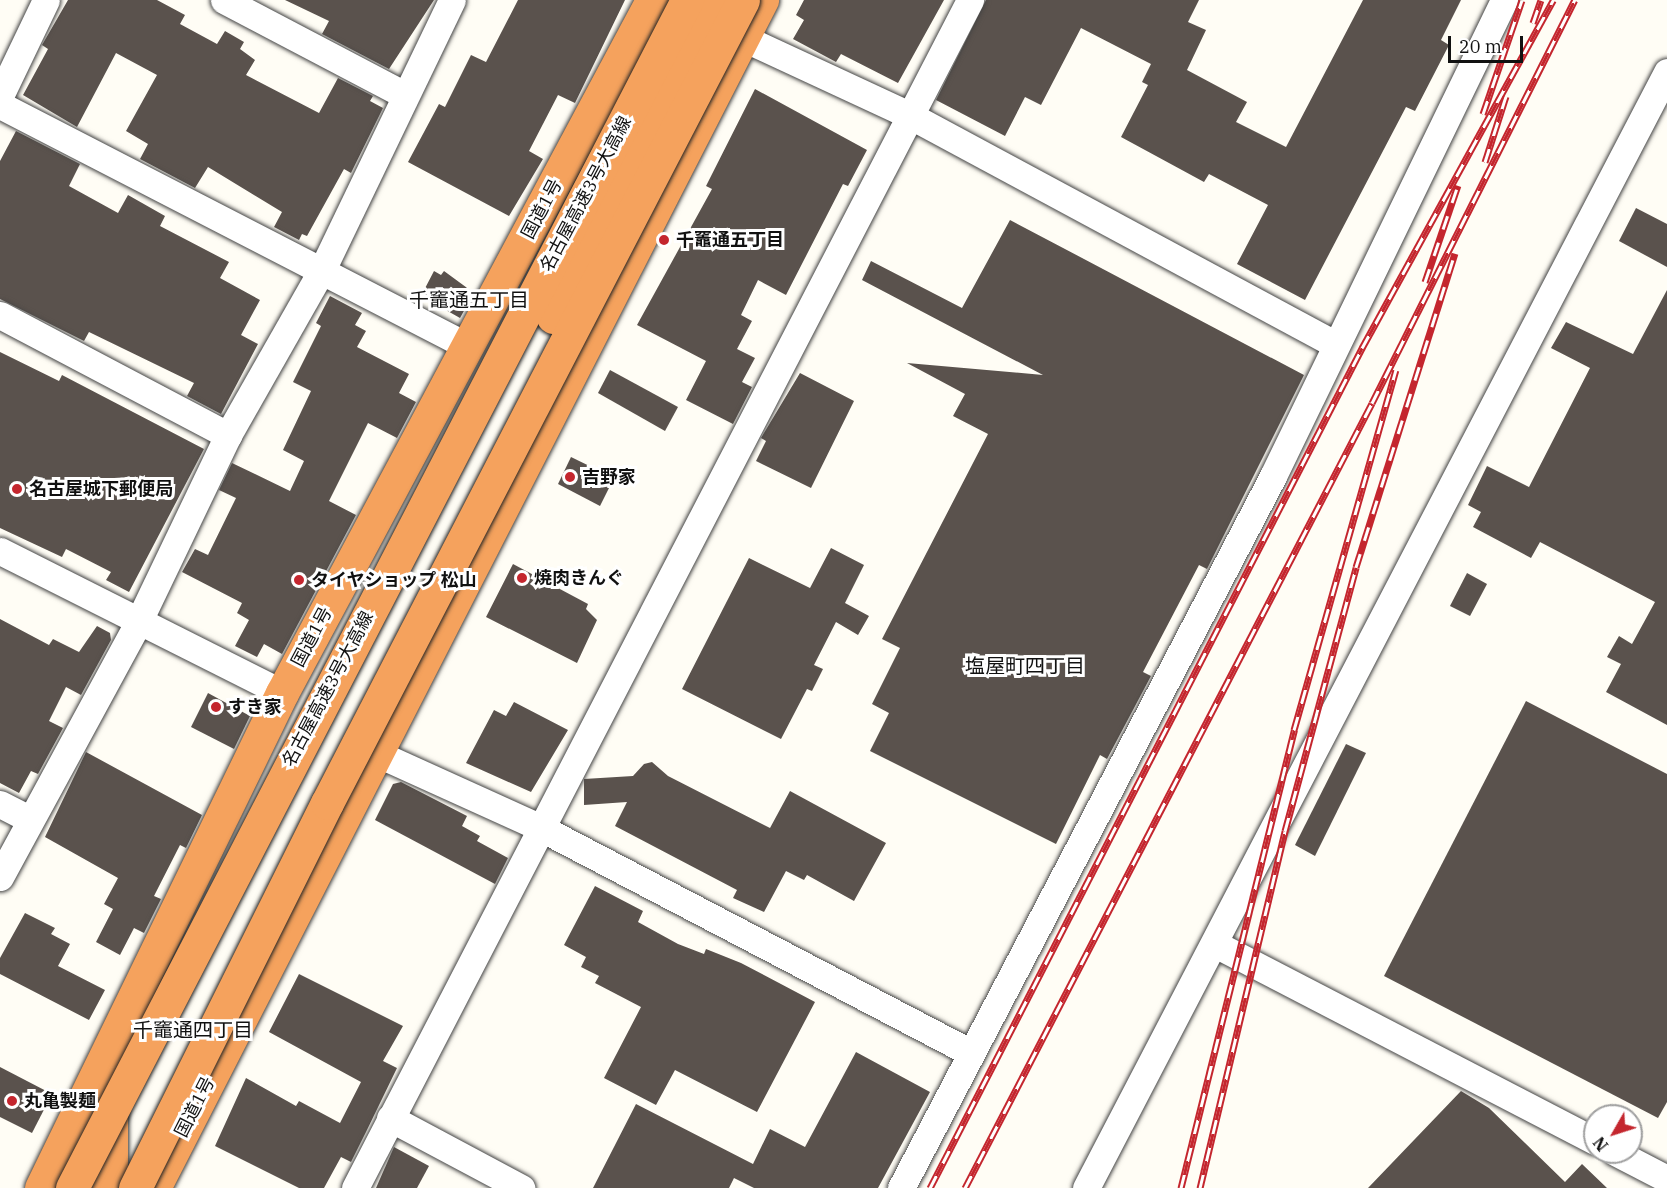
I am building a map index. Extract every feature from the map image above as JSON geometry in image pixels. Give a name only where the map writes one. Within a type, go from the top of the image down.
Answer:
[{"type":"highway","name":"国道1号","points":[[40,1188],[282,693],[469,347],[652,0]]},
{"type":"highway","name":"名古屋高速3号大高線","points":[[72,1188],[283,774],[687,0]]},
{"type":"highway","points":[[327,803],[487,447],[713,0]]},
{"type":"highway","points":[[135,1188],[327,803],[743,0]]},
{"type":"highway","name":"国道1号","points":[[154,1188],[762,0]]},
{"type":"highway","points":[[103,1188],[111,1172],[111,1115]]},
{"type":"street","points":[[0,96],[46,0]]},
{"type":"street","points":[[224,0],[403,94]]},
{"type":"street","points":[[0,877],[138,622],[228,435],[323,268],[403,94],[452,0]]},
{"type":"street","points":[[672,0],[742,39],[911,116],[1335,345]]},
{"type":"street","points":[[355,1188],[539,827],[970,0]]},
{"type":"street","points":[[901,1188],[1214,590],[1504,0]]},
{"type":"street","points":[[1086,1188],[1667,72]]},
{"type":"street","points":[[0,105],[323,268],[469,347]]},
{"type":"street","points":[[0,315],[228,435]]},
{"type":"street","points":[[0,551],[282,693]]},
{"type":"street","points":[[376,753],[539,827],[971,1053]]},
{"type":"street","points":[[0,804],[30,819]]},
{"type":"street","points":[[1215,944],[1583,1135]]},
{"type":"street","points":[[390,1118],[521,1188]]},
{"type":"street","points":[[1639,1164],[1667,1179]]},
{"type":"building","points":[[68,0],[157,0],[185,15],[180,24],[217,44],[225,31],[244,42],[240,49],[255,60],[246,75],[319,113],[338,78],[373,96],[370,101],[383,108],[351,173],[344,169],[307,236],[302,234],[299,240],[274,227],[282,212],[208,167],[195,188],[140,159],[148,144],[126,131],[157,75],[116,53],[77,127],[23,95],[48,49],[42,45]]},
{"type":"building","points":[[285,0],[434,0],[389,69],[322,34],[329,21]]},
{"type":"building","points":[[518,0],[625,0],[575,103],[558,95],[529,151],[543,159],[509,216],[408,162],[439,104],[445,107],[471,55],[486,62]]},
{"type":"building","points":[[804,0],[944,0],[898,83],[841,54],[836,62],[793,39],[804,20],[796,15]]},
{"type":"building","points":[[986,0],[1199,0],[1188,22],[1206,30],[1187,70],[1247,102],[1236,122],[1286,147],[1363,0],[1461,0],[1441,40],[1449,45],[1415,111],[1406,107],[1305,300],[1237,264],[1268,205],[1209,174],[1204,182],[1121,137],[1148,85],[1142,82],[1151,64],[1081,28],[1041,105],[1025,97],[1005,136],[936,100]]},
{"type":"building","points":[[755,89],[867,150],[848,186],[843,184],[786,295],[758,280],[741,315],[752,321],[737,349],[755,358],[742,382],[752,387],[733,424],[686,400],[706,361],[637,325],[712,189],[706,186]]},
{"type":"building","points":[[16,131],[80,164],[69,186],[118,213],[128,195],[165,216],[160,226],[229,262],[220,278],[260,300],[241,335],[258,344],[221,414],[187,396],[194,383],[89,332],[84,341],[0,299],[0,161]]},
{"type":"building","points":[[1636,208],[1667,224],[1667,267],[1619,241]]},
{"type":"building","points":[[1010,220],[1304,375],[1207,569],[1199,565],[1143,672],[1151,676],[1107,759],[1100,755],[1056,844],[870,751],[889,713],[872,704],[900,648],[882,639],[988,434],[953,416],[965,394],[907,363],[1043,375],[862,280],[871,261],[962,308]]},
{"type":"building","points":[[434,271],[441,275],[444,271],[474,293],[460,318],[421,296]]},
{"type":"building","points":[[1667,290],[1667,725],[1606,692],[1621,664],[1607,657],[1619,636],[1632,644],[1655,602],[1540,542],[1531,558],[1473,527],[1481,512],[1468,505],[1487,466],[1529,487],[1590,368],[1551,348],[1566,322],[1633,354]]},
{"type":"building","points":[[330,296],[362,313],[355,325],[366,331],[357,347],[409,374],[399,393],[416,402],[397,438],[368,423],[329,501],[356,515],[282,654],[264,644],[257,657],[235,646],[249,620],[237,613],[242,603],[182,572],[195,549],[208,555],[236,498],[219,490],[232,463],[290,491],[304,461],[283,450],[311,391],[293,382],[321,326],[316,323]]},
{"type":"building","points":[[0,352],[59,381],[62,375],[204,449],[129,592],[106,580],[111,572],[66,549],[62,557],[0,528]]},
{"type":"building","points":[[610,370],[678,407],[665,431],[598,393]]},
{"type":"building","points":[[800,373],[854,401],[811,488],[756,461],[766,441],[761,438]]},
{"type":"building","points":[[571,457],[614,478],[600,506],[558,484]]},
{"type":"building","points":[[831,548],[864,565],[845,603],[869,616],[858,635],[836,622],[814,665],[823,669],[812,691],[807,689],[781,739],[682,689],[749,558],[810,588]]},
{"type":"building","points":[[513,564],[588,604],[586,609],[597,620],[577,663],[486,617]]},
{"type":"building","points":[[1467,573],[1487,584],[1470,616],[1450,606]]},
{"type":"building","points":[[0,619],[49,645],[53,639],[79,652],[97,626],[110,633],[111,640],[81,695],[66,687],[49,721],[63,728],[38,774],[31,771],[19,793],[0,783]]},
{"type":"building","points":[[208,693],[250,716],[234,749],[191,727]]},
{"type":"building","points":[[1526,701],[1667,774],[1667,1102],[1658,1118],[1643,1110],[1643,1104],[1631,1104],[1384,976]]},
{"type":"building","points":[[514,702],[568,730],[531,792],[466,763],[494,710],[506,716]]},
{"type":"building","points":[[1346,744],[1366,753],[1315,856],[1295,845]]},
{"type":"building","points":[[86,752],[202,815],[186,848],[180,845],[154,896],[161,899],[144,933],[134,928],[120,955],[96,942],[113,909],[104,904],[118,878],[45,837]]},
{"type":"building","points":[[652,762],[668,776],[770,828],[790,791],[886,843],[854,901],[807,875],[804,880],[786,871],[764,912],[733,898],[737,890],[615,826],[627,802],[584,805],[584,779],[633,776],[644,764]]},
{"type":"building","points":[[401,782],[467,816],[462,826],[480,836],[477,841],[508,858],[495,884],[375,820],[393,784]]},
{"type":"building","points":[[595,886],[643,911],[638,922],[678,944],[704,954],[706,949],[741,963],[815,1002],[757,1112],[675,1070],[656,1105],[604,1078],[641,1007],[595,983],[599,976],[581,967],[586,957],[564,945]]},
{"type":"building","points":[[25,913],[55,928],[51,934],[70,944],[58,966],[105,990],[89,1020],[0,974],[0,958]]},
{"type":"building","points":[[299,974],[403,1026],[383,1061],[397,1068],[366,1132],[351,1162],[341,1157],[324,1188],[299,1188],[215,1146],[246,1078],[296,1106],[299,1101],[340,1123],[361,1082],[269,1032]]},
{"type":"building","points":[[856,1052],[930,1092],[878,1188],[754,1188],[734,1178],[729,1188],[593,1188],[636,1104],[753,1164],[770,1129],[805,1147]]},
{"type":"building","points":[[0,1067],[52,1094],[32,1133],[0,1117]]},
{"type":"building","points":[[1461,1091],[1489,1108],[1565,1182],[1582,1164],[1607,1188],[1368,1188]]},
{"type":"building","points":[[394,1147],[429,1166],[417,1188],[376,1188]]},
{"type":"railway","points":[[1483,114],[1522,0]]},
{"type":"railway","points":[[1533,23],[1541,0]]},
{"type":"railway","points":[[930,1188],[1362,348],[1553,0]]},
{"type":"railway","points":[[965,1188],[1372,403],[1575,0]]},
{"type":"railway","points":[[1485,162],[1506,96]]},
{"type":"railway","points":[[1425,282],[1458,185]]},
{"type":"railway","points":[[1200,1188],[1285,831],[1356,567],[1455,253]]},
{"type":"railway","points":[[1181,1188],[1294,730],[1396,370]]},
{"type":"place","name":"千竈通五丁目","points":[[664,240]]},
{"type":"place","name":"吉野家","points":[[570,477]]},
{"type":"place","name":"名古屋城下郵便局","points":[[17,489]]},
{"type":"place","name":"焼肉きんぐ","points":[[522,578]]},
{"type":"place","name":"タイヤショップ 松山","points":[[299,580]]},
{"type":"place","name":"すき家","points":[[216,707]]},
{"type":"place","name":"丸亀製麺","points":[[12,1101]]},
{"type":"district","name":"千竈通五丁目","points":[[469,299]]},
{"type":"district","name":"塩屋町四丁目","points":[[1025,665]]},
{"type":"district","name":"千竈通四丁目","points":[[193,1029]]}]
